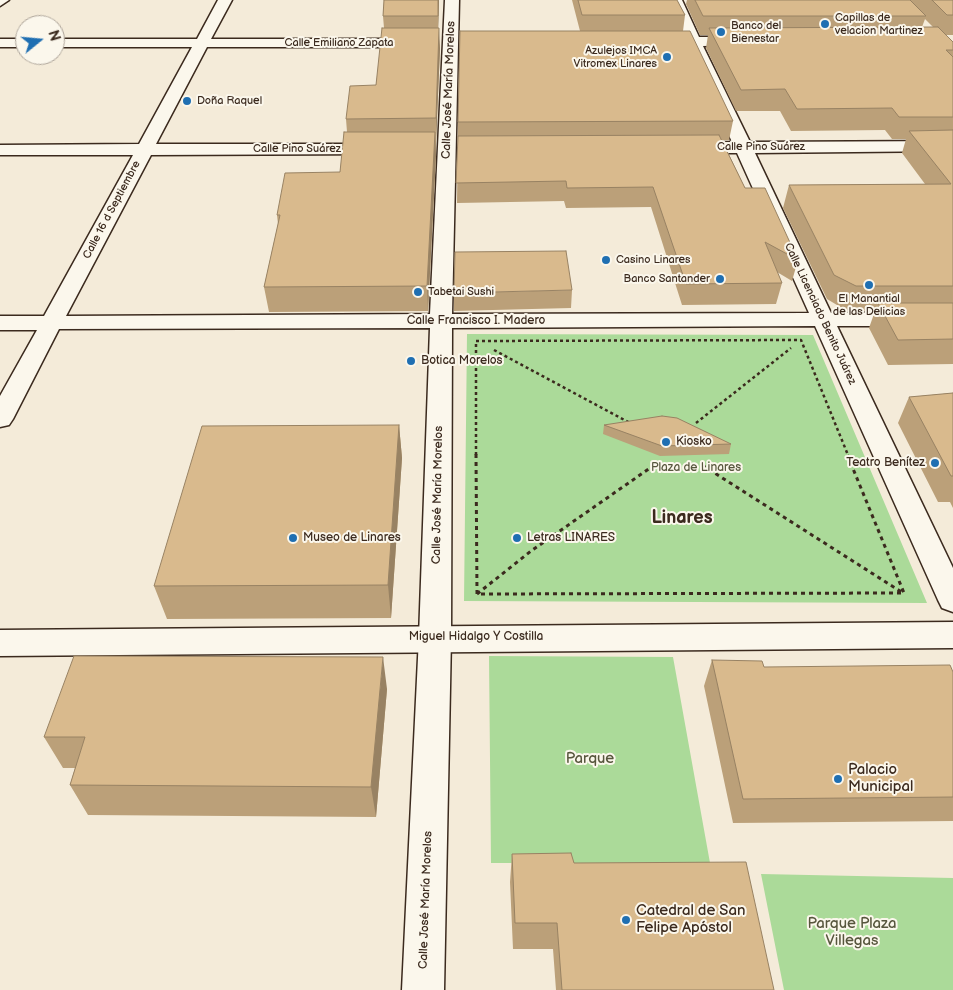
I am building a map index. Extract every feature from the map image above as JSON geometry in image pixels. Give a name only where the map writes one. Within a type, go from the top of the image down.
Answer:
[{"type":"street","name":"Calle 16 d Septiembre","points":[[0,420],[225,0]]},
{"type":"street","name":"Calle José María Morelos","points":[[423,990],[436,638],[447,148],[457,42],[452,0]]},
{"type":"street","name":"Calle Licenciado Benito Juárez","points":[[675,0],[953,600]]},
{"type":"street","points":[[646,42],[762,41]]},
{"type":"street","name":"Calle Emiliano Zapata","points":[[65,43],[457,42]]},
{"type":"street","points":[[0,43],[15,43]]},
{"type":"street","name":"Calle Pino Suárez","points":[[674,148],[953,146]]},
{"type":"street","points":[[428,149],[467,148]]},
{"type":"street","name":"Calle Pino Suárez","points":[[0,150],[398,149]]},
{"type":"street","name":"Calle Francisco I. Madero","points":[[0,323],[953,319]]},
{"type":"street","name":"Miguel Hidalgo Y Costilla","points":[[0,643],[953,635]]},
{"type":"path","points":[[476,341],[801,340]]},
{"type":"path","points":[[696,423],[801,340]]},
{"type":"path","points":[[801,340],[904,593]]},
{"type":"path","points":[[476,341],[485,345]]},
{"type":"path","points":[[476,341],[477,594]]},
{"type":"path","points":[[493,350],[630,424]]},
{"type":"path","points":[[702,465],[904,593]]},
{"type":"path","points":[[477,594],[531,552],[650,468]]},
{"type":"path","points":[[477,594],[904,593]]},
{"type":"green space","name":"Plaza de Linares","points":[[467,334],[813,335],[927,603],[464,601]]},
{"type":"green space","name":"Parque","points":[[489,656],[673,657],[710,863],[491,863]]},
{"type":"green space","name":"Parque Plaza Villegas","points":[[761,874],[953,878],[953,990],[784,990]]},
{"type":"building","points":[[384,0],[438,0],[438,16],[383,16]]},
{"type":"building","points":[[578,0],[677,0],[685,15],[582,15]]},
{"type":"building","points":[[695,0],[910,0],[926,16],[703,16]]},
{"type":"building","points":[[932,0],[953,0],[953,15],[947,15]]},
{"type":"building","points":[[938,27],[953,42],[953,50],[946,50],[953,57],[953,117],[899,117],[892,108],[797,109],[785,89],[741,90],[709,28]]},
{"type":"building","points":[[382,28],[439,28],[436,118],[346,119],[350,86],[376,85]]},
{"type":"building","points":[[460,31],[690,31],[733,121],[458,122]]},
{"type":"building","points":[[953,130],[953,286],[856,286],[834,275],[789,185],[951,184],[909,131]]},
{"type":"building","points":[[344,132],[435,132],[427,286],[264,287],[280,215],[277,215],[285,173],[340,172]]},
{"type":"building","points":[[719,135],[745,188],[765,188],[798,260],[765,242],[782,283],[686,284],[653,187],[567,188],[566,181],[456,183],[458,136]]},
{"type":"building","points":[[566,251],[572,290],[454,293],[455,252]]},
{"type":"building","points":[[878,303],[953,303],[953,339],[898,340]]},
{"type":"building","points":[[953,393],[953,476],[951,476],[909,397]]},
{"type":"building","points":[[662,416],[677,418],[731,444],[662,446],[604,425]]},
{"type":"building","name":"Museo de Linares","points":[[399,425],[388,585],[154,586],[202,426]]},
{"type":"building","points":[[74,656],[383,657],[371,787],[70,785],[85,737],[44,737]]},
{"type":"building","name":"Palacio Municipal","points":[[712,660],[762,661],[764,667],[950,665],[953,672],[953,797],[743,799]]},
{"type":"building","name":"Catedral de San Felipe Apóstol","points":[[571,853],[574,863],[746,862],[774,990],[562,990],[557,923],[515,923],[512,854]]},
{"type":"place","name":"Capillas de velacion Martinez","points":[[825,24]]},
{"type":"place","name":"Banco del Bienestar","points":[[721,32]]},
{"type":"place","name":"Azulejos IMCA Vitromex Linares","points":[[667,57]]},
{"type":"place","name":"Doña Raquel","points":[[187,101]]},
{"type":"place","name":"Casino Linares","points":[[606,260]]},
{"type":"place","name":"Banco Santander","points":[[720,279]]},
{"type":"place","name":"El Manantial de las Delicias","points":[[869,285]]},
{"type":"place","name":"Tabetai Sushi","points":[[418,292]]},
{"type":"place","name":"Botica Morelos","points":[[411,361]]},
{"type":"place","name":"Kiosko","points":[[666,442]]},
{"type":"place","name":"Teatro Benítez","points":[[935,463]]},
{"type":"place","name":"Museo de Linares","points":[[293,538]]},
{"type":"place","name":"Letras LINARES","points":[[517,538]]},
{"type":"place","name":"Palacio Municipal","points":[[838,779]]},
{"type":"place","name":"Catedral de San Felipe Apóstol","points":[[626,920]]},
{"type":"district","name":"Linares","points":[[682,518]]}]
